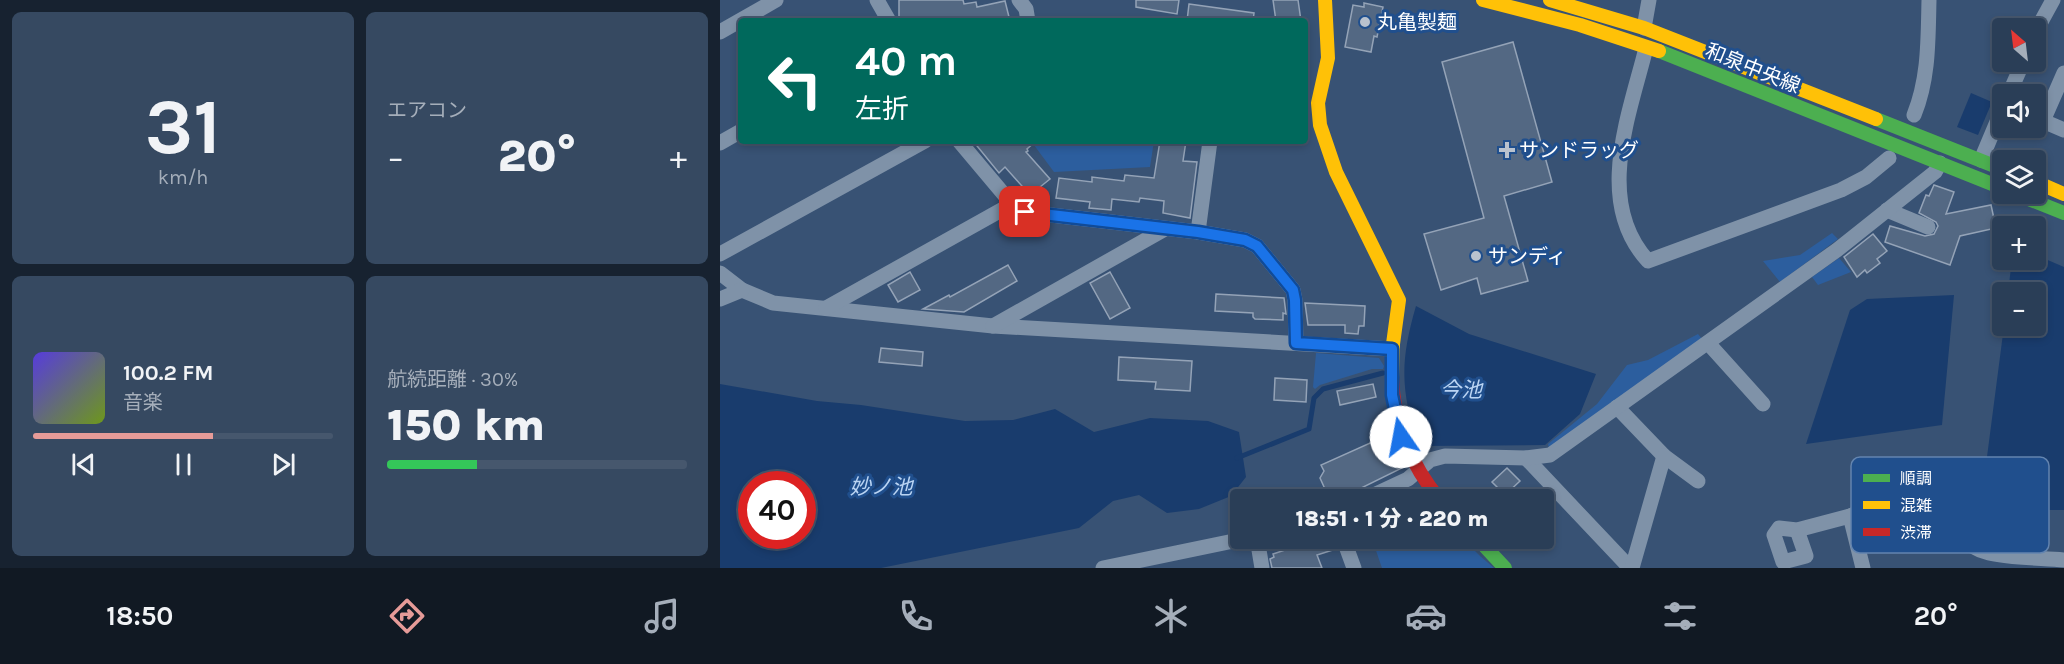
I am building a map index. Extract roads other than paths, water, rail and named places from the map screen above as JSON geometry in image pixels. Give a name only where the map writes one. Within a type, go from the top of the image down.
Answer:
[{"type":"street","points":[[744,18],[776,0]]},
{"type":"street","points":[[877,0],[887,18]]},
{"type":"street","points":[[1018,0],[1026,9],[1028,18]]},
{"type":"street","points":[[1324,0],[1328,58],[1312,103],[1336,172],[1399,300],[1399,317],[1392,349],[1392,395],[1401,437],[1418,472],[1430,489]]},
{"type":"street","name":"和泉中央線","points":[[1483,0],[1580,26],[1646,48],[1992,184]]},
{"type":"street","name":"和泉中央線","points":[[1550,0],[1644,28],[1992,165]]},
{"type":"street","points":[[1644,28],[1648,0]]},
{"type":"street","points":[[1914,115],[1922,96],[1928,66],[1929,0]]},
{"type":"street","points":[[2043,18],[2053,0]]},
{"type":"street","points":[[720,32],[738,22]]},
{"type":"street","points":[[1646,48],[1623,140],[1619,173],[1621,207],[1626,230],[1637,250],[1648,261],[1841,190],[1866,177],[1889,158]]},
{"type":"street","points":[[2064,73],[2043,121],[2064,130]]},
{"type":"street","points":[[720,143],[738,133]]},
{"type":"street","points":[[1981,160],[1992,134]]},
{"type":"street","points":[[720,254],[920,144]]},
{"type":"street","points":[[962,144],[1012,204],[1025,212],[1165,230],[1198,232],[1245,240],[1257,246],[1293,290],[1296,343]]},
{"type":"street","points":[[1198,232],[1210,144]]},
{"type":"street","points":[[1387,489],[1408,479],[1430,460],[1445,456],[1526,458],[1550,455],[1837,250],[1935,172],[1940,163]]},
{"type":"street","points":[[2046,186],[2064,194]]},
{"type":"street","points":[[826,308],[1012,204]]},
{"type":"street","points":[[2041,204],[2064,213]]},
{"type":"street","points":[[1887,210],[1928,227]]},
{"type":"street","points":[[993,326],[1165,230]]},
{"type":"street","points":[[720,273],[742,290],[773,303],[993,326],[1392,349]]},
{"type":"street","points":[[720,299],[742,290]]},
{"type":"street","points":[[1708,343],[1762,404]]},
{"type":"street","points":[[1617,407],[1664,456],[1698,481]]},
{"type":"street","points":[[1526,458],[1631,568],[1664,456]]},
{"type":"street","points":[[1797,530],[1850,516],[1851,520]]},
{"type":"street","points":[[1103,568],[1230,542]]},
{"type":"street","points":[[1259,549],[1262,568]]},
{"type":"street","points":[[1347,549],[1354,568]]},
{"type":"street","points":[[1487,549],[1505,568]]},
{"type":"street","points":[[1859,553],[1863,568]]},
{"type":"street","points":[[1988,553],[2064,560]]},
{"type":"water","points":[[1971,93],[1992,102],[1978,135],[1957,127]]},
{"type":"water","points":[[2046,259],[2064,267],[2064,510],[2049,510],[2049,457],[1987,457],[2003,336],[2046,336],[2046,282],[2009,282],[2011,270],[2046,270]]},
{"type":"water","points":[[1954,295],[1942,425],[1806,444],[1850,310],[1867,299]]},
{"type":"water","name":"今池","points":[[1416,306],[1469,334],[1596,374],[1580,414],[1545,445],[1419,446],[1408,409],[1404,376],[1407,343]]},
{"type":"water","name":"妙ノ池","points":[[720,384],[817,401],[861,405],[965,421],[1013,420],[1055,409],[1094,432],[1150,418],[1208,421],[1239,432],[1246,477],[1237,489],[1230,489],[1230,496],[1199,509],[1167,513],[1139,495],[1113,501],[1079,528],[881,568],[720,568]]},
{"type":"waterway","points":[[1237,458],[1309,429],[1314,398],[1323,389],[1383,373]]},
{"type":"place","name":"丸亀製麺","points":[[1365,22]]},
{"type":"place","name":"サンドラッグ","points":[[1507,150]]},
{"type":"place","name":"サンディ","points":[[1476,256]]}]
